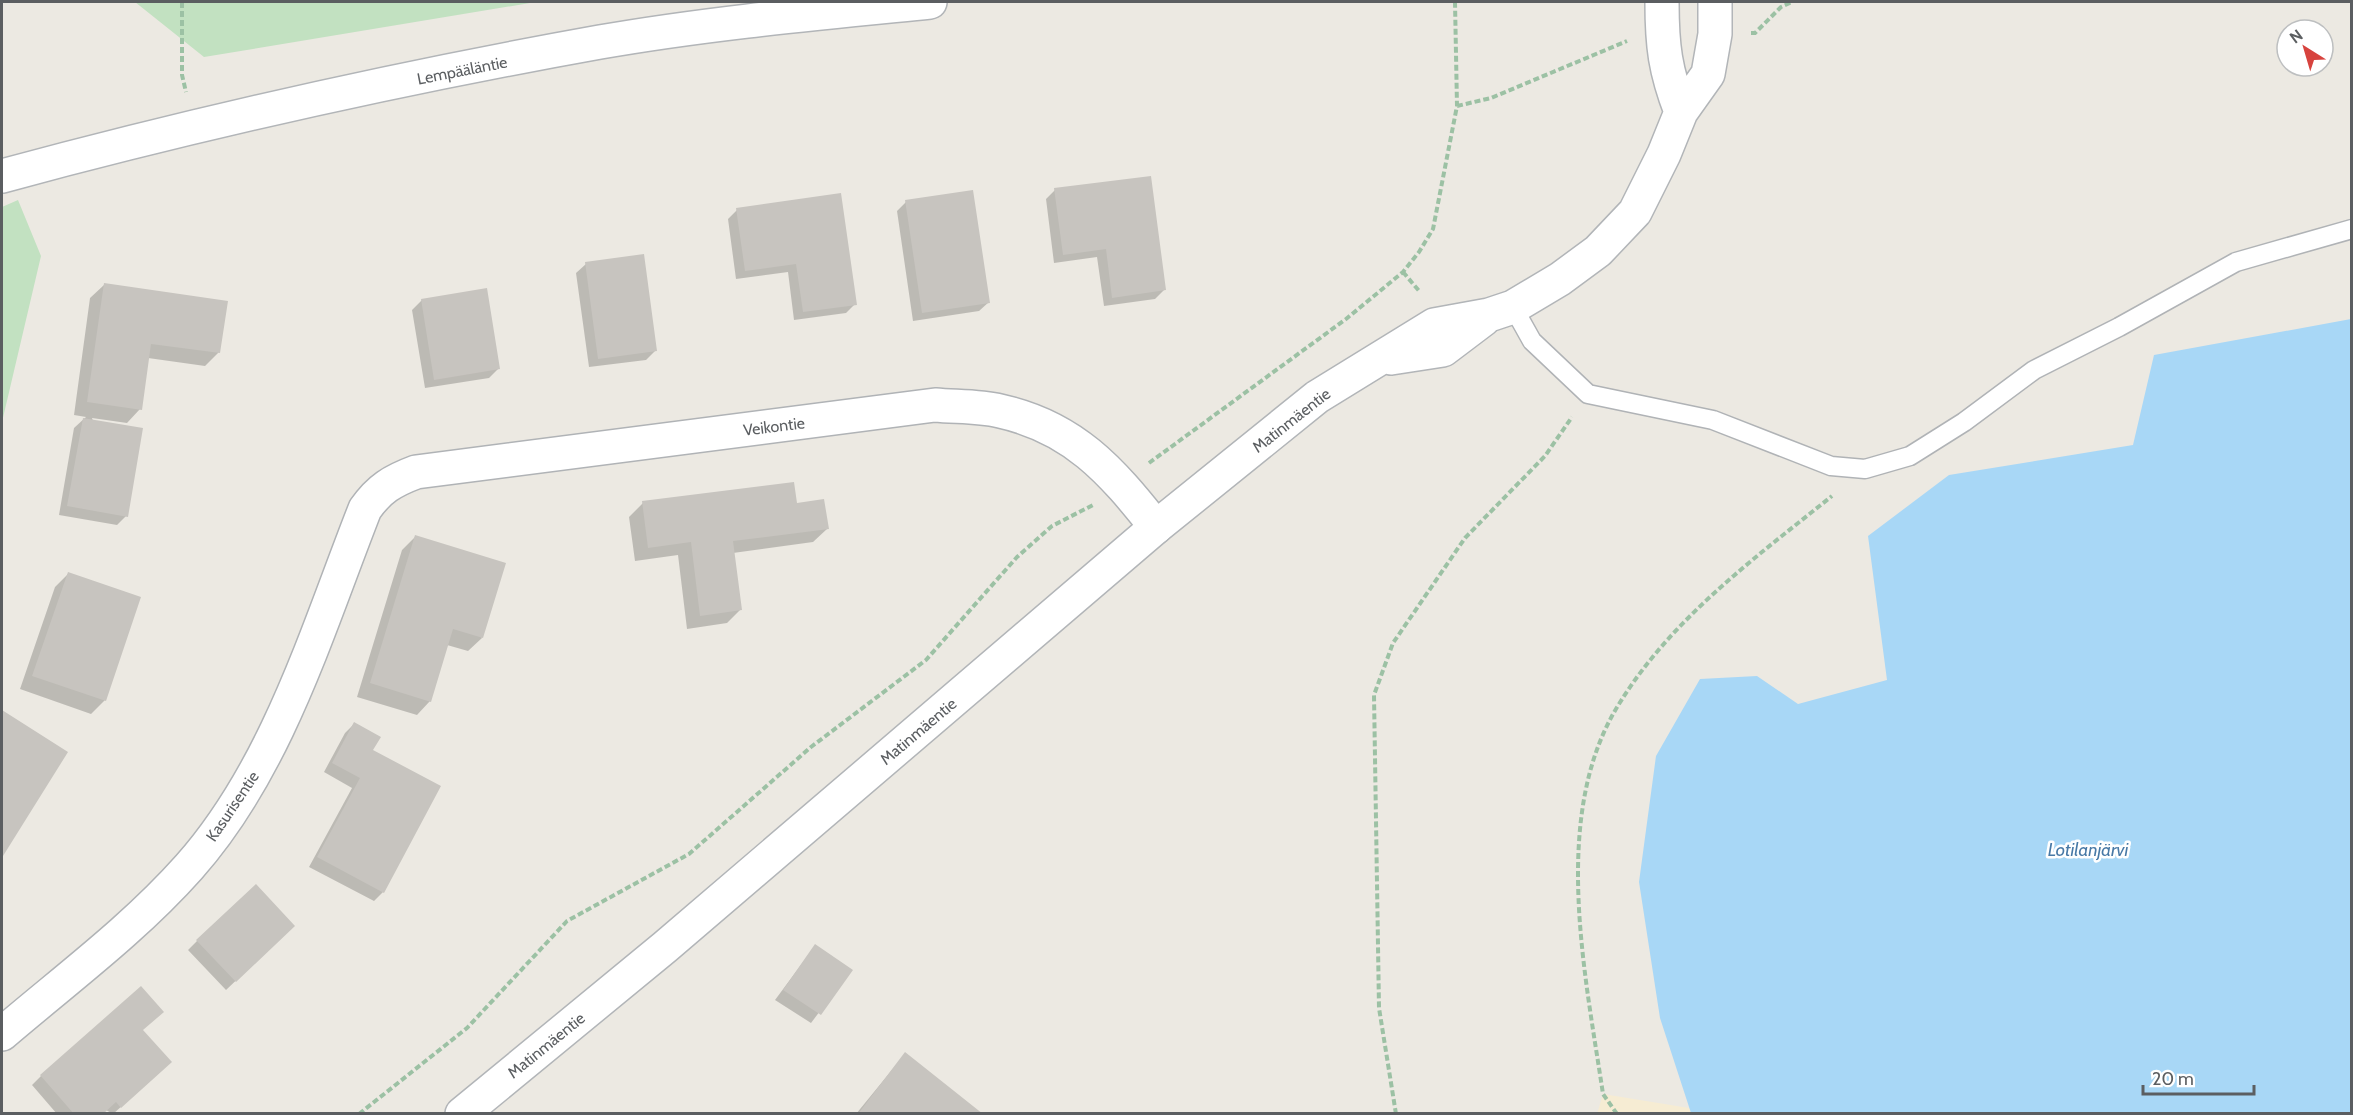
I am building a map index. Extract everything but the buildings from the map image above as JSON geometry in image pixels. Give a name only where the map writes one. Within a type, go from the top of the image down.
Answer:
[{"type":"street","name":"Lempääläntie","points":[[2,176],[338,94],[601,42],[803,15],[930,2]]},
{"type":"street","points":[[1662,2],[1662,36],[1667,76],[1681,112]]},
{"type":"street","name":"Matinmäentie","points":[[462,1113],[665,947],[1156,527],[1317,397],[1380,359],[1443,350],[1501,311],[1560,279],[1598,251],[1635,212],[1664,154],[1681,112],[1708,74],[1715,34],[1715,2]]},
{"type":"street","name":"Veikontie","points":[[365,510],[376,494],[391,481],[416,472],[935,405],[998,410],[1034,421],[1064,435],[1089,451],[1123,484],[1156,527]]},
{"type":"street","name":"Kasurisentie","points":[[2,1034],[141,916],[190,866],[237,802],[273,742],[365,510]]},
{"type":"lane","points":[[1501,311],[1588,394],[1713,420],[1831,466],[1865,469],[1910,456],[1964,422],[2034,369],[2119,327],[2236,262],[2352,229]]},
{"type":"path","points":[[182,2],[182,75],[196,127]]},
{"type":"path","points":[[359,1113],[467,1028],[567,921],[689,854],[811,747],[926,660],[1017,557],[1052,526],[1096,504],[1157,456],[1346,319],[1403,272],[1433,229],[1457,106],[1455,2]]},
{"type":"path","points":[[1396,1113],[1379,1008],[1374,695],[1393,643],[1465,538],[1545,456],[1588,394]]},
{"type":"path","points":[[1617,1113],[1603,1094],[1581,947],[1578,882],[1580,827],[1594,757],[1618,704],[1662,646],[1732,578],[1865,469]]},
{"type":"green space","points":[[135,2],[536,2],[204,57]]},
{"type":"green space","points":[[18,200],[41,256],[2,422],[2,207]]},
{"type":"sand","points":[[1603,1094],[1689,1108],[1691,1113],[1597,1114]]},
{"type":"water","name":"Lotilanjärvi","points":[[2351,319],[2351,1113],[1691,1113],[1660,1018],[1639,882],[1656,756],[1700,679],[1757,676],[1798,704],[1887,680],[1868,536],[1949,475],[2133,445],[2154,355]]}]
